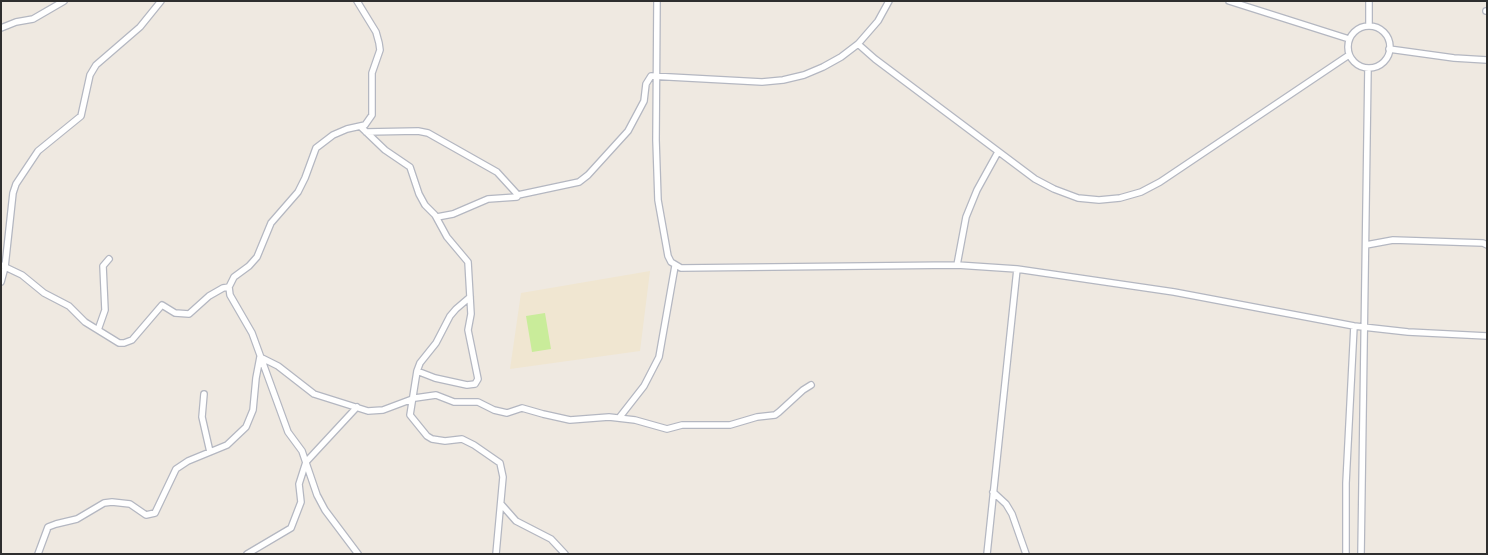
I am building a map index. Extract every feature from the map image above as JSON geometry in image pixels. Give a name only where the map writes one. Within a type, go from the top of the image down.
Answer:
[{"type":"street","points":[[1,28],[16,22],[33,19],[64,1]]},
{"type":"street","points":[[1,282],[13,193],[16,184],[38,151],[81,116],[90,75],[96,65],[140,27],[161,1]]},
{"type":"street","points":[[3,266],[22,275],[44,293],[74,310],[85,322],[114,341],[124,344],[132,340],[141,331],[162,305],[175,313],[189,314],[209,296],[223,288],[228,287],[234,277],[249,266],[257,257],[271,223],[298,192],[316,148],[333,135],[361,127],[369,122],[372,115],[372,73],[380,50],[376,32],[357,1]]},
{"type":"street","points":[[657,1],[658,77],[656,140],[658,200],[668,256],[675,266],[687,269],[957,265],[1017,269],[1174,292],[1354,326],[1408,332],[1487,336]]},
{"type":"street","points":[[437,217],[453,214],[488,200],[517,198],[518,195],[579,182],[588,175],[628,131],[644,101],[646,84],[651,76],[762,82],[783,80],[804,75],[841,57],[858,44],[878,21],[889,1]]},
{"type":"street","points":[[1229,1],[1349,39]]},
{"type":"street","points":[[1369,1],[1369,26]]},
{"type":"street","points":[[1369,26],[1376,28],[1386,36],[1389,49],[1382,62],[1368,68],[1359,65],[1349,55],[1348,44],[1349,39],[1357,30],[1369,26]]},
{"type":"street","points":[[858,44],[874,59],[1035,179],[1054,189],[1078,198],[1099,200],[1120,198],[1141,192],[1160,182],[1349,55]]},
{"type":"street","points":[[1389,49],[1454,58],[1487,60]]},
{"type":"street","points":[[1361,554],[1368,68]]},
{"type":"street","points":[[361,127],[385,150],[410,167],[419,194],[425,205],[437,217],[447,237],[468,262],[471,314],[468,330],[479,375],[476,382],[472,385],[454,383],[416,371]]},
{"type":"street","points":[[366,132],[418,131],[428,133],[497,172],[518,195]]},
{"type":"street","points":[[957,265],[966,217],[998,152]]},
{"type":"street","points":[[1366,245],[1393,240],[1483,243],[1487,245]]},
{"type":"street","points":[[98,330],[105,310],[103,266],[109,259]]},
{"type":"street","points":[[619,418],[644,386],[658,357],[675,266]]},
{"type":"street","points":[[987,554],[1017,269]]},
{"type":"street","points":[[228,287],[232,299],[252,333],[260,357],[268,373],[288,432],[302,451],[317,494],[325,510],[358,554]]},
{"type":"street","points":[[470,297],[450,316],[436,343],[416,371],[410,415],[429,438],[436,441],[462,439],[474,444],[500,463],[503,477],[496,554]]},
{"type":"street","points":[[1346,554],[1346,484],[1354,326]]},
{"type":"street","points":[[260,357],[278,366],[314,394],[368,411],[383,410],[422,396],[436,395],[454,402],[478,402],[494,410],[507,413],[514,412],[519,407],[570,420],[602,416],[619,418],[667,429],[682,425],[730,425],[757,417],[776,414],[803,390],[811,385]]},
{"type":"street","points":[[38,554],[48,527],[78,519],[104,503],[112,502],[130,504],[146,516],[155,513],[176,469],[188,461],[221,448],[233,441],[249,421],[253,410],[256,378],[260,357]]},
{"type":"street","points":[[204,394],[202,418],[210,452]]},
{"type":"street","points":[[247,554],[291,528],[301,502],[299,484],[306,462],[357,407]]},
{"type":"street","points":[[993,492],[1006,504],[1012,514],[1026,554]]},
{"type":"street","points":[[501,504],[516,521],[550,539],[565,554]]},
{"type":"shaded area","points":[[650,271],[640,351],[510,369],[521,293]]},
{"type":"green space","points":[[545,313],[551,349],[532,352],[526,316]]}]
